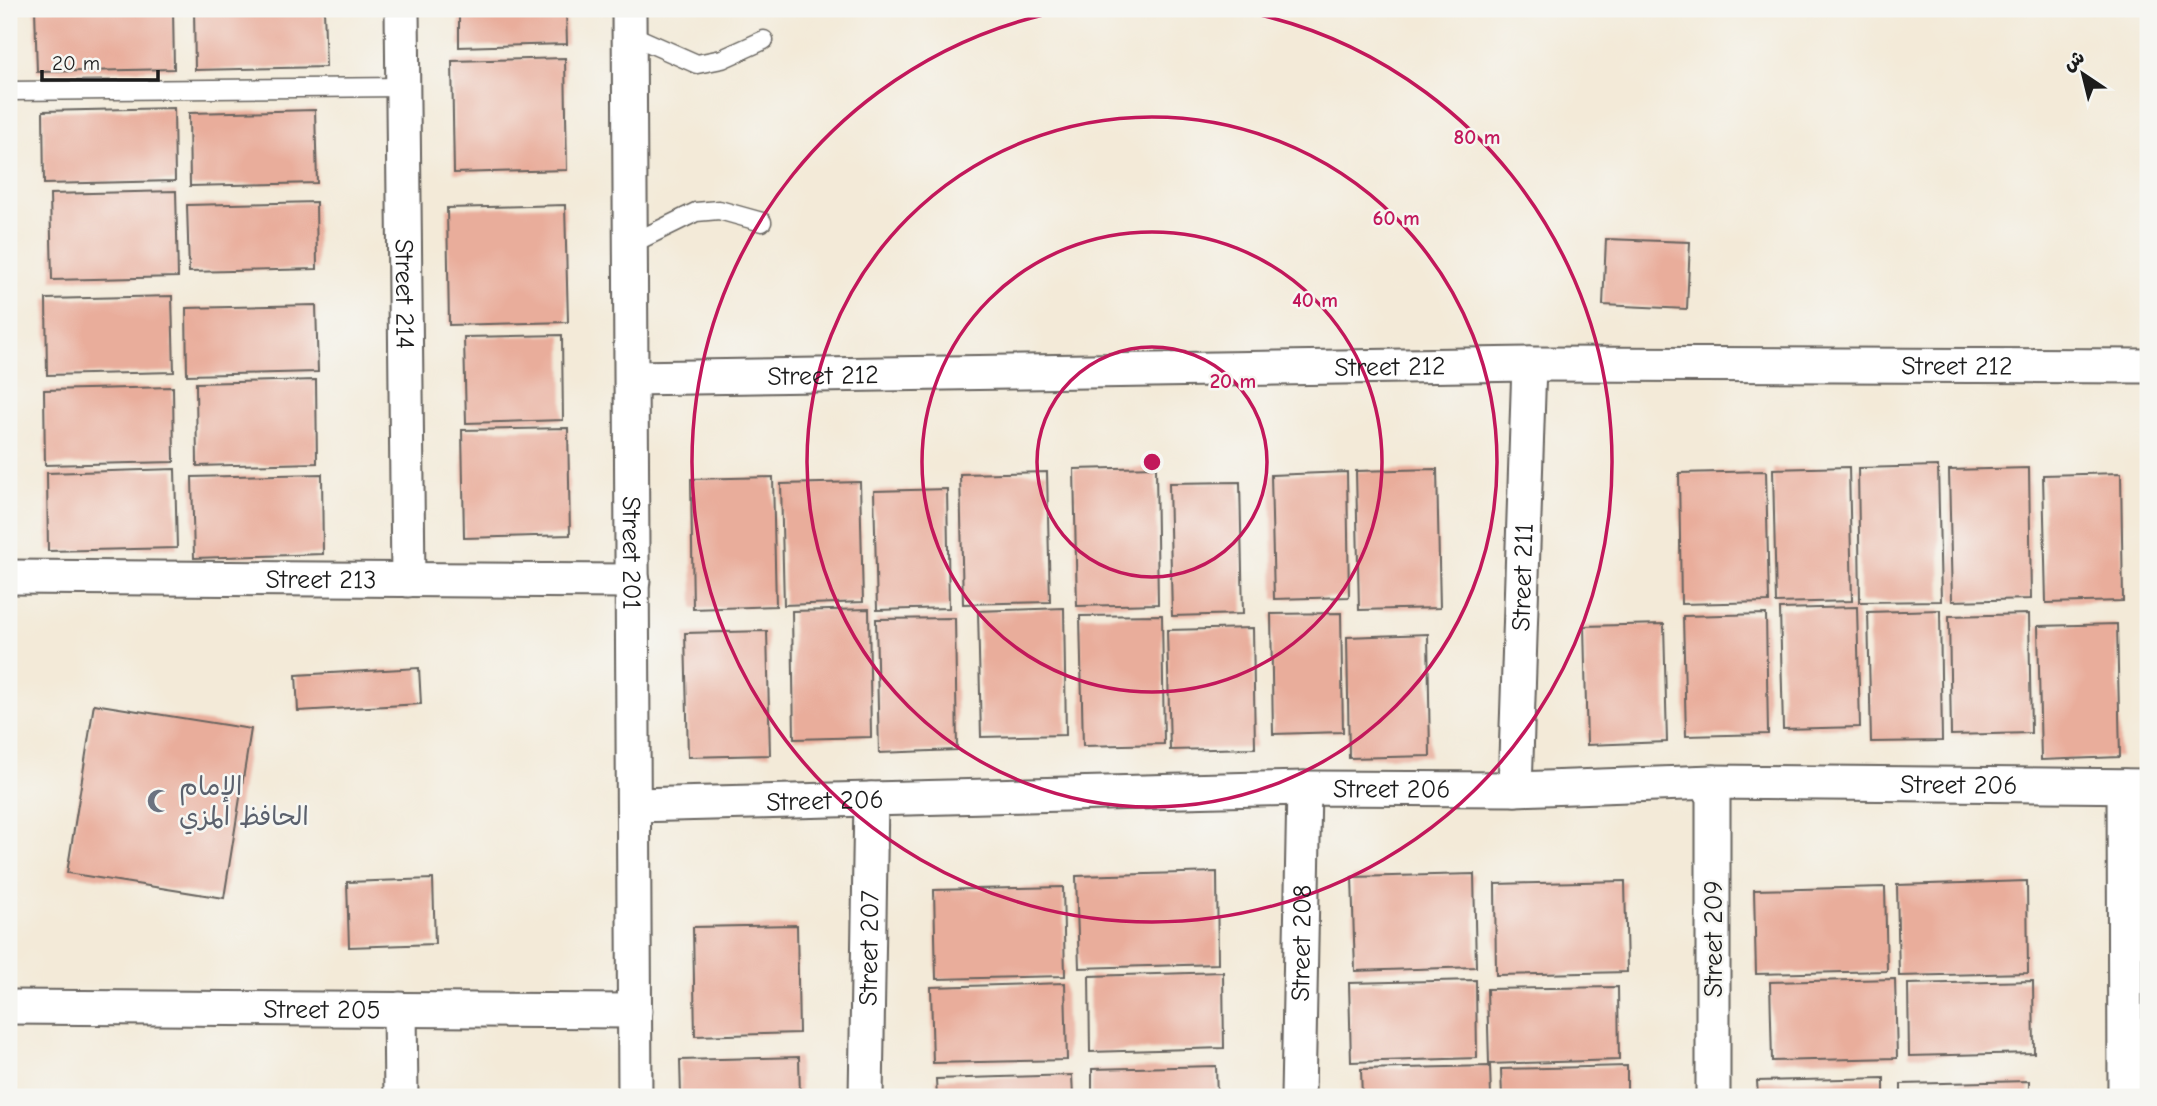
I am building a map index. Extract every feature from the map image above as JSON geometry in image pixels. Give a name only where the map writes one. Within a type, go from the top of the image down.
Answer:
[{"type":"street","name":"Street 214","points":[[402,9],[408,580]]},
{"type":"street","name":"Street 201","points":[[629,21],[635,1097]]},
{"type":"street","name":"Street 212","points":[[632,378],[1529,364],[2148,366]]},
{"type":"street","name":"Street 211","points":[[1516,789],[1529,364]]},
{"type":"street","name":"Street 213","points":[[9,577],[633,581]]},
{"type":"street","name":"Street 206","points":[[634,805],[1304,788],[1516,789],[1713,782],[2136,786]]},
{"type":"street","name":"Street 209","points":[[1713,782],[1713,1097]]},
{"type":"street","points":[[2125,1097],[2136,786]]},
{"type":"street","name":"Street 208","points":[[1298,1097],[1304,788]]},
{"type":"street","name":"Street 207","points":[[866,1097],[871,799]]},
{"type":"street","name":"Street 205","points":[[9,1007],[635,1011]]},
{"type":"street","points":[[400,1009],[401,1097]]},
{"type":"lane","points":[[629,21],[697,65],[722,59],[764,40]]},
{"type":"lane","points":[[9,91],[403,87]]},
{"type":"lane","points":[[631,244],[696,212],[719,210],[762,222]]},
{"type":"building","points":[[35,9],[173,9],[174,69],[37,72]]},
{"type":"building","points":[[194,9],[324,9],[326,67],[195,70]]},
{"type":"building","points":[[459,9],[566,9],[567,44],[459,47]]},
{"type":"building","points":[[565,58],[567,170],[454,173],[452,61]]},
{"type":"building","points":[[174,108],[175,181],[44,184],[43,111]]},
{"type":"building","points":[[315,110],[317,183],[190,186],[189,113]]},
{"type":"building","points":[[176,191],[178,277],[52,280],[50,194]]},
{"type":"building","points":[[316,202],[317,269],[189,272],[187,205]]},
{"type":"building","points":[[565,205],[568,322],[449,325],[447,208]]},
{"type":"building","points":[[1606,239],[1690,242],[1687,309],[1603,305]]},
{"type":"building","points":[[172,296],[174,372],[47,375],[46,299]]},
{"type":"building","points":[[316,305],[318,372],[187,375],[186,308]]},
{"type":"building","points":[[562,335],[563,420],[466,423],[464,337]]},
{"type":"building","points":[[316,380],[317,463],[197,466],[196,383]]},
{"type":"building","points":[[173,387],[174,462],[45,465],[44,390]]},
{"type":"building","points":[[568,428],[570,535],[464,538],[462,430]]},
{"type":"building","points":[[1938,466],[1941,601],[1860,602],[1858,468]]},
{"type":"building","points":[[1156,467],[1158,604],[1077,606],[1074,469]]},
{"type":"building","points":[[1849,467],[1852,601],[1776,603],[1773,469]]},
{"type":"building","points":[[2029,468],[2031,599],[1952,601],[1949,470]]},
{"type":"building","points":[[175,469],[177,548],[48,551],[47,473]]},
{"type":"building","points":[[1437,469],[1440,608],[1359,610],[1356,471]]},
{"type":"building","points":[[1766,471],[1769,602],[1681,604],[1679,473]]},
{"type":"building","points":[[1047,472],[1050,602],[963,604],[960,474]]},
{"type":"building","points":[[1347,472],[1349,597],[1274,599],[1271,475]]},
{"type":"building","points":[[2121,473],[2123,601],[2046,603],[2043,475]]},
{"type":"building","points":[[322,474],[323,554],[194,558],[192,477]]},
{"type":"building","points":[[773,477],[776,606],[693,609],[691,479]]},
{"type":"building","points":[[860,482],[863,602],[784,605],[781,484]]},
{"type":"building","points":[[1240,482],[1243,614],[1172,616],[1169,483]]},
{"type":"building","points":[[947,489],[949,608],[877,610],[874,491]]},
{"type":"building","points":[[1857,607],[1860,727],[1783,729],[1780,609]]},
{"type":"building","points":[[1064,608],[1066,735],[981,737],[978,611]]},
{"type":"building","points":[[869,609],[871,737],[794,739],[792,611]]},
{"type":"building","points":[[1940,610],[1942,741],[1871,742],[1868,612]]},
{"type":"building","points":[[1341,613],[1343,732],[1273,734],[1271,614]]},
{"type":"building","points":[[1766,614],[1768,734],[1686,736],[1683,616]]},
{"type":"building","points":[[2029,614],[2031,733],[1951,735],[1949,616]]},
{"type":"building","points":[[1162,615],[1164,744],[1083,746],[1080,616]]},
{"type":"building","points":[[955,618],[957,750],[879,753],[876,619]]},
{"type":"building","points":[[1664,624],[1667,742],[1587,745],[1584,626]]},
{"type":"building","points":[[2117,624],[2120,757],[2041,760],[2038,626]]},
{"type":"building","points":[[1253,628],[1255,748],[1170,750],[1167,630]]},
{"type":"building","points":[[767,631],[770,755],[688,757],[685,633]]},
{"type":"building","points":[[1428,634],[1430,756],[1349,758],[1347,637]]},
{"type":"building","points":[[419,668],[421,704],[298,711],[296,675]]},
{"type":"building","name":"الإمام الحافظ المزي","points":[[94,704],[251,729],[224,898],[67,873]]},
{"type":"building","points":[[1217,872],[1218,964],[1079,968],[1076,876]]},
{"type":"building","points":[[1474,874],[1476,967],[1355,971],[1352,877]]},
{"type":"building","points":[[433,879],[435,944],[349,947],[347,882]]},
{"type":"building","points":[[1625,881],[1627,972],[1496,975],[1495,884]]},
{"type":"building","points":[[2027,881],[2028,973],[1899,976],[1897,885]]},
{"type":"building","points":[[1063,887],[1065,976],[936,979],[934,890]]},
{"type":"building","points":[[1885,887],[1887,971],[1756,974],[1754,890]]},
{"type":"building","points":[[797,925],[799,1033],[695,1036],[693,927]]},
{"type":"building","points":[[1223,972],[1224,1048],[1090,1052],[1089,976]]},
{"type":"building","points":[[1895,979],[1897,1058],[1772,1061],[1770,982]]},
{"type":"building","points":[[1476,980],[1477,1058],[1351,1062],[1349,983]]},
{"type":"building","points":[[2033,981],[2034,1053],[1909,1056],[1908,984]]},
{"type":"building","points":[[1065,983],[1067,1060],[933,1063],[931,987]]},
{"type":"building","points":[[1618,987],[1619,1060],[1489,1064],[1487,989]]},
{"type":"building","points":[[799,1057],[800,1097],[681,1097],[680,1060]]},
{"type":"building","points":[[1216,1066],[1217,1097],[1092,1097],[1092,1069]]},
{"type":"building","points":[[1490,1066],[1491,1097],[1362,1097],[1361,1069]]},
{"type":"building","points":[[1627,1066],[1627,1097],[1502,1097],[1501,1069]]},
{"type":"building","points":[[1072,1075],[1073,1097],[937,1097],[936,1079]]},
{"type":"building","points":[[1884,1078],[1884,1097],[1758,1097],[1757,1081]]},
{"type":"building","points":[[2029,1081],[2029,1097],[1901,1097],[1901,1084]]},
{"type":"place","name":"الإمام الحافظ المزي","points":[[159,801]]}]
